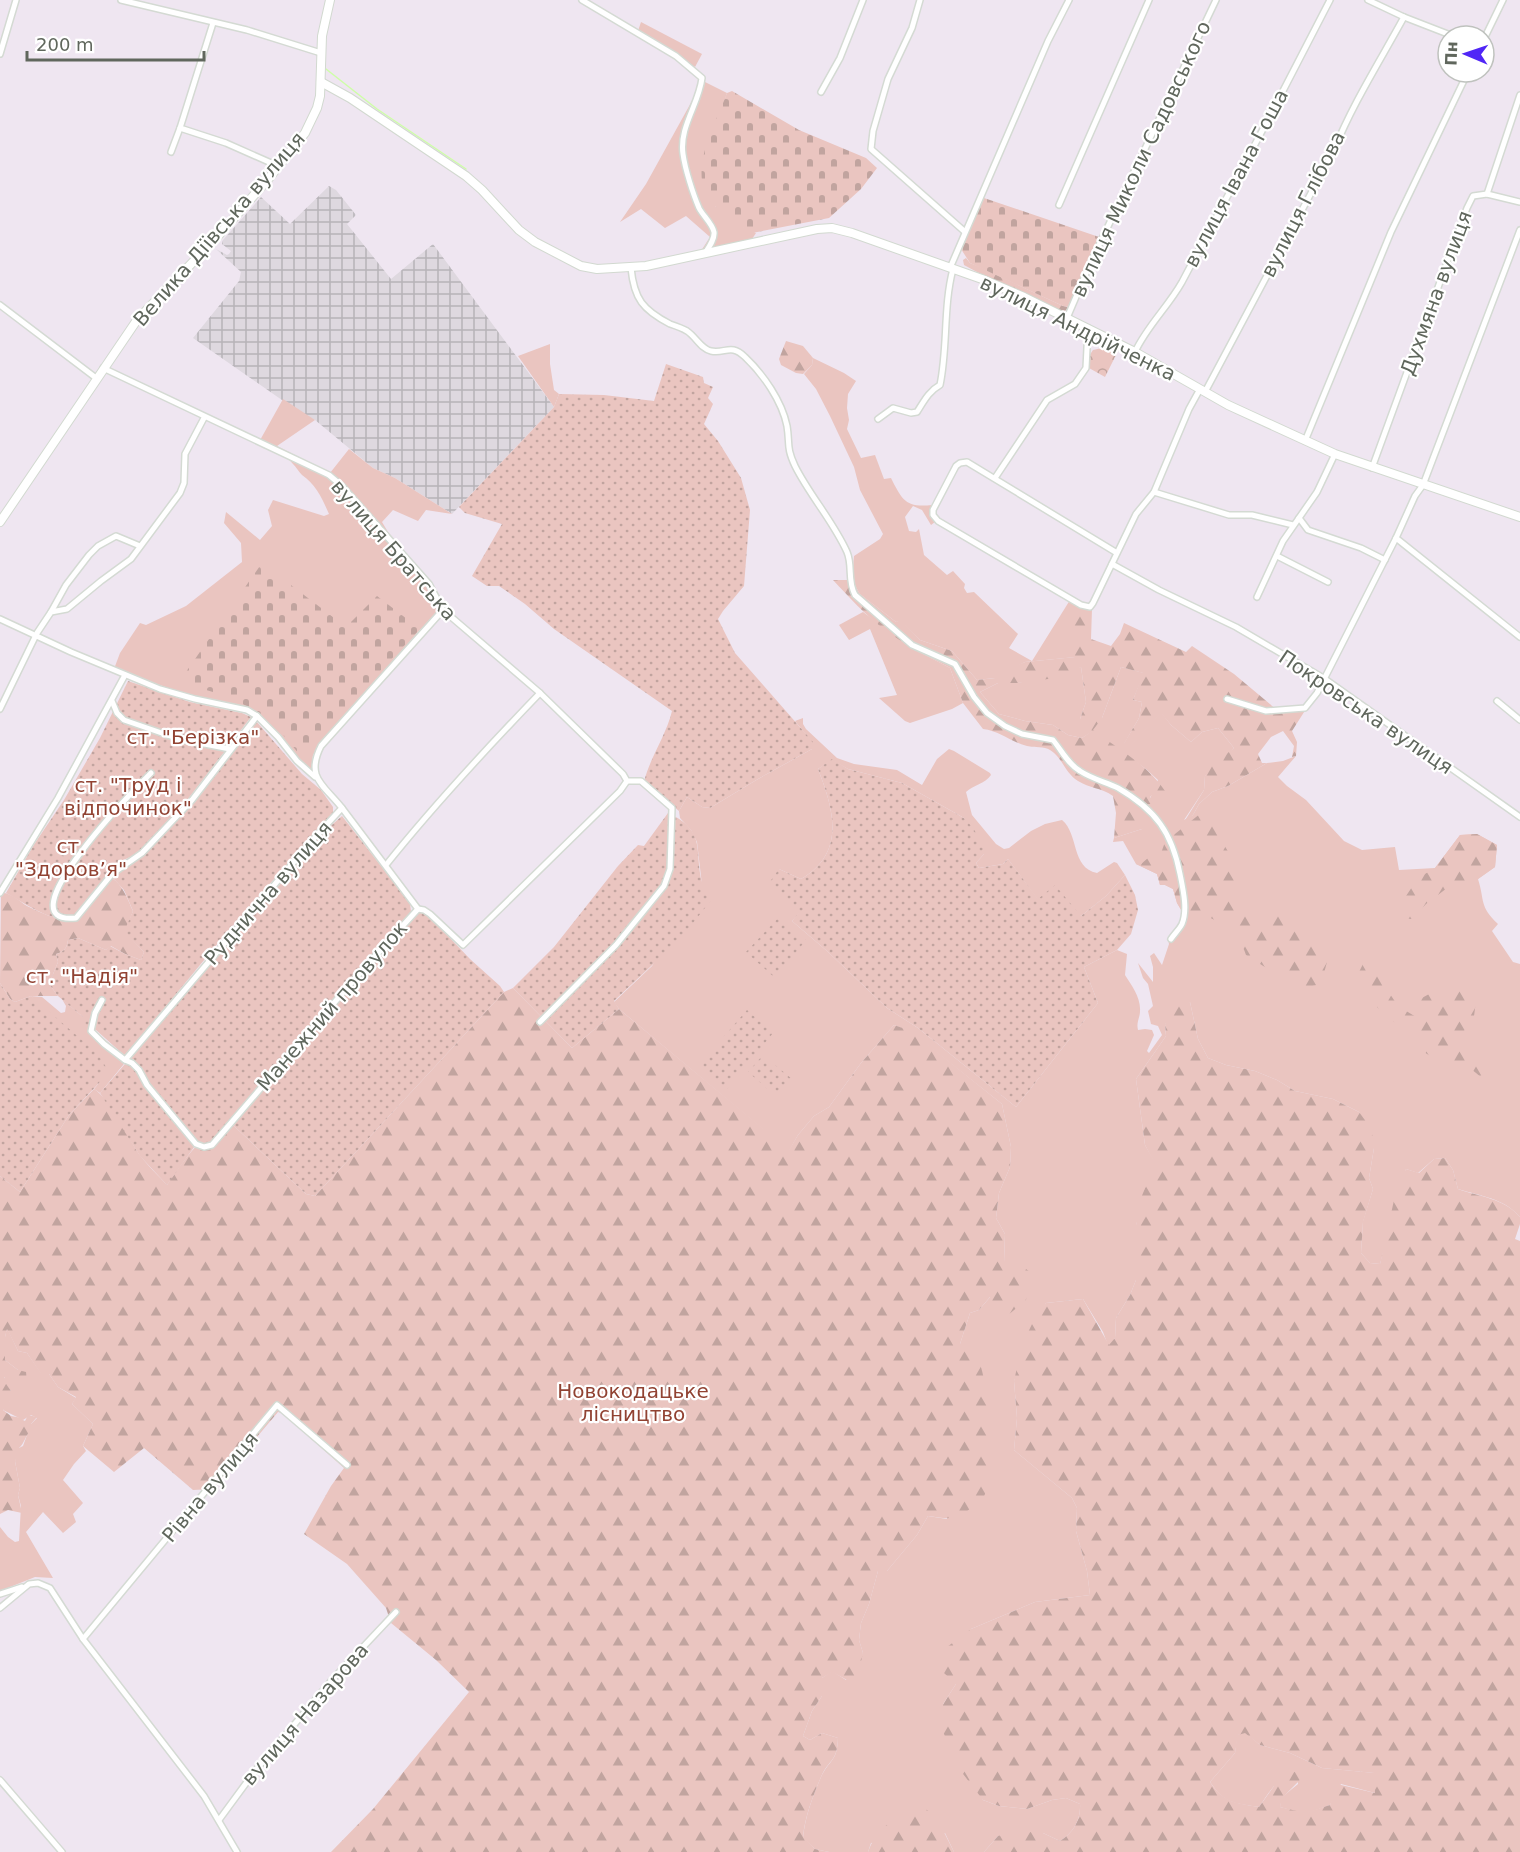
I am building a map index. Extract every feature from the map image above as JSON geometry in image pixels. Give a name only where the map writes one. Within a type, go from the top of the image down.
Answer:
[{"type":"street","points":[[0,54],[16,0]]},
{"type":"street","points":[[121,0],[248,30],[321,53]]},
{"type":"street","name":"Велика Діївська вулиця","points":[[0,522],[96,378],[143,313],[218,236],[278,166],[312,120],[318,108],[321,53],[330,0]]},
{"type":"street","points":[[582,0],[676,56],[702,78],[682,148],[700,209],[714,231],[714,238],[705,253]]},
{"type":"street","points":[[821,92],[840,58],[863,0]]},
{"type":"street","points":[[920,0],[912,28],[888,79],[873,131],[871,149],[964,231]]},
{"type":"street","points":[[878,419],[893,408],[911,413],[917,412],[933,389],[940,385],[947,300],[952,268],[964,231],[1048,41],[1069,0]]},
{"type":"street","points":[[1059,205],[1149,0]]},
{"type":"street","name":"вулиця Миколи Садовського","points":[[1067,318],[1090,264],[1216,0]]},
{"type":"street","name":"вулиця Івана Гоша","points":[[1135,351],[1140,340],[1177,291],[1330,0]]},
{"type":"street","points":[[1368,0],[1436,29]]},
{"type":"street","points":[[1491,24],[1503,0]]},
{"type":"street","name":"вулиця Глібова","points":[[1202,391],[1334,150],[1344,124],[1378,60],[1404,17]]},
{"type":"street","points":[[171,152],[213,23]]},
{"type":"street","name":"вулиця Андрійченка","points":[[321,82],[350,98],[466,176],[519,230],[535,242],[581,266],[597,269],[631,268],[797,232],[832,228],[852,233],[1003,288],[1135,351],[1202,391],[1335,454],[1520,517]]},
{"type":"street","points":[[1305,441],[1390,232],[1462,84]]},
{"type":"street","name":"Духмяна вулиця","points":[[1372,468],[1467,208],[1473,196],[1486,194],[1520,95]]},
{"type":"street","points":[[180,128],[226,143],[278,166]]},
{"type":"street","points":[[1486,194],[1520,202]]},
{"type":"street","points":[[1227,699],[1266,711],[1305,708],[1325,679],[1415,496],[1423,485],[1520,230]]},
{"type":"street","points":[[631,268],[642,306],[658,318],[687,331],[706,349],[715,352],[727,349],[737,350],[760,374],[783,412],[787,428],[788,450],[792,460],[848,553],[850,586],[855,596],[912,645],[955,664],[974,697],[987,713],[1014,731],[1053,740],[1074,767],[1118,789],[1148,810],[1160,823],[1169,835],[1176,855],[1184,898],[1183,921],[1171,939]]},
{"type":"street","points":[[0,305],[96,378]]},
{"type":"street","points":[[995,478],[1047,400],[1075,384],[1086,368],[1088,328]]},
{"type":"street","name":"вулиця Братська","points":[[103,368],[204,418],[273,448],[335,481],[429,584],[443,610],[540,693],[623,774],[627,782],[641,781],[672,808],[670,869],[664,886],[616,945],[540,1022]]},
{"type":"street","points":[[1117,553],[967,462],[956,466],[948,484],[935,503],[933,515],[938,521],[1081,605],[1090,607],[1112,564],[1136,514],[1154,492],[1189,409],[1202,391]]},
{"type":"street","points":[[51,612],[67,609],[101,580],[131,559],[180,493],[184,483],[185,454],[204,418]]},
{"type":"street","points":[[1257,597],[1293,525],[1317,492],[1335,454]]},
{"type":"street","points":[[1154,492],[1229,514],[1252,515],[1293,525]]},
{"type":"street","points":[[1299,518],[1308,530],[1361,548],[1385,560]]},
{"type":"street","points":[[0,709],[66,585],[98,546],[116,536],[140,546]]},
{"type":"street","points":[[1396,538],[1520,638]]},
{"type":"street","points":[[1277,556],[1328,582]]},
{"type":"street","name":"Покровська вулиця","points":[[1112,564],[1159,590],[1236,627],[1325,679],[1520,817]]},
{"type":"street","points":[[315,777],[314,767],[321,747],[443,610]]},
{"type":"street","points":[[0,620],[160,689],[247,710],[257,716],[192,800],[142,853],[112,874],[76,918],[68,918],[52,912],[48,901],[72,858],[85,840],[151,773]]},
{"type":"street","points":[[0,893],[58,798],[125,675]]},
{"type":"street","points":[[386,865],[499,735],[540,693]]},
{"type":"street","points":[[112,701],[117,713],[129,723],[179,739],[230,749]]},
{"type":"street","points":[[1497,701],[1520,720]]},
{"type":"street","name":"Руднична вулиця","points":[[125,1060],[342,808],[257,716]]},
{"type":"street","name":"Манежний провулок","points":[[125,1060],[139,1070],[147,1085],[196,1144],[204,1147],[212,1144],[365,966],[418,909],[430,914],[463,945],[627,782]]},
{"type":"street","points":[[342,808],[418,909]]},
{"type":"street","points":[[102,1000],[95,1013],[91,1030],[104,1044],[125,1060]]},
{"type":"street","name":"Рівна вулиця","points":[[83,1639],[277,1405],[347,1465]]},
{"type":"street","points":[[0,1594],[29,1584],[38,1583],[50,1588],[83,1639],[188,1775],[219,1820],[237,1852]]},
{"type":"street","points":[[0,1608],[29,1584]]},
{"type":"street","name":"вулиця Назарова","points":[[219,1820],[255,1771],[331,1681],[396,1612]]},
{"type":"street","points":[[0,1780],[62,1852]]},
{"type":"shaded area","points":[[329,186],[336,190],[356,215],[347,224],[391,279],[433,244],[554,407],[452,514],[395,478],[373,468],[315,420],[302,414],[193,338],[239,281],[241,272],[216,249],[229,254],[231,251],[222,244],[223,240],[261,197],[290,224]]},
{"type":"green space","points":[[641,22],[702,54],[695,67],[638,31]]},
{"type":"green space","points":[[703,81],[727,93],[722,108],[715,206],[743,227],[756,233],[752,239],[701,251],[710,237],[686,216],[665,228],[641,209],[620,222],[646,184]]},
{"type":"green space","points":[[732,91],[799,130],[866,158],[877,168],[861,189],[829,218],[752,233],[717,208],[708,197],[703,185],[703,159],[707,145],[727,93]]},
{"type":"green space","points":[[984,198],[1099,237],[1069,307],[970,263],[961,249]]},
{"type":"green space","points":[[966,258],[970,263],[1069,307],[1064,312],[977,272],[964,265],[963,260]]},
{"type":"green space","points":[[786,341],[803,346],[813,358],[812,365],[803,374],[781,365],[779,359]]},
{"type":"green space","points":[[550,344],[554,390],[559,394],[554,407],[518,356]]},
{"type":"green space","points":[[1111,346],[1119,349],[1105,377],[1089,368],[1089,356],[1093,350]]},
{"type":"green space","points":[[813,358],[856,381],[848,394],[847,429],[861,458],[875,455],[884,479],[891,478],[906,501],[916,505],[932,505],[930,511],[935,522],[931,525],[922,510],[913,506],[905,517],[909,531],[916,532],[919,529],[924,555],[947,575],[953,571],[965,584],[964,588],[967,593],[974,592],[1018,634],[1009,648],[1032,661],[1070,600],[1089,609],[1076,657],[1025,662],[995,678],[977,680],[952,651],[920,640],[901,621],[896,622],[860,594],[852,580],[854,556],[880,539],[883,534],[860,490],[854,467],[830,416],[816,389],[804,374],[812,365]]},
{"type":"green space","points":[[666,364],[703,377],[704,383],[713,387],[708,398],[713,404],[704,424],[718,441],[741,478],[750,510],[744,586],[718,619],[735,653],[813,742],[812,749],[710,808],[702,807],[687,797],[679,811],[644,782],[672,711],[554,629],[525,604],[499,586],[487,586],[472,576],[502,524],[465,513],[459,507],[554,407],[559,394],[604,395],[654,401]]},
{"type":"green space","points":[[283,399],[315,420],[277,446],[330,473],[349,449],[373,468],[395,478],[452,514],[426,510],[418,521],[393,510],[382,522],[430,581],[427,589],[439,610],[320,745],[313,755],[311,771],[268,724],[247,707],[194,697],[114,669],[120,653],[140,623],[146,625],[186,606],[242,562],[241,543],[224,523],[226,512],[260,540],[272,526],[268,510],[273,500],[324,516],[329,514],[315,488],[290,461],[280,453],[263,448],[259,442]]},
{"type":"green space","points":[[262,563],[346,627],[377,596],[420,629],[300,755],[270,719],[230,697],[179,682]]},
{"type":"green space","points":[[833,580],[852,580],[860,594],[896,622],[901,620],[920,640],[952,651],[977,680],[995,678],[994,675],[1025,662],[1075,657],[1069,642],[1075,614],[1089,609],[1092,609],[1091,639],[1111,646],[1120,634],[1124,623],[1186,652],[1192,646],[1234,674],[1277,710],[1306,709],[1292,731],[1297,742],[1296,756],[1292,757],[1294,746],[1283,731],[1271,737],[1258,754],[1262,763],[1267,763],[1228,786],[1212,792],[1199,804],[1193,815],[1184,822],[1204,790],[1205,776],[1211,766],[1234,748],[1218,728],[1202,732],[1191,742],[1161,713],[1128,749],[1123,745],[1139,718],[1142,702],[1133,700],[1143,673],[1121,667],[1102,718],[1093,730],[1141,765],[1165,791],[1161,796],[1152,795],[1150,797],[1153,804],[1148,804],[1144,809],[1151,819],[1142,829],[1114,838],[1116,813],[1113,796],[1078,781],[1058,757],[1048,749],[1027,746],[983,729],[963,703],[950,668],[884,629]],"holes":[[[1081,667],[1086,702],[1080,719],[1084,727],[1092,731],[1082,738],[1068,735],[1053,725],[999,714],[980,692],[998,683],[1018,683],[1063,677]]]},
{"type":"green space","points":[[863,612],[912,648],[950,668],[963,703],[910,723],[879,698],[897,695],[870,629],[849,640],[839,625]]},
{"type":"green space","points":[[1081,667],[1086,702],[1080,719],[1102,718],[1121,667],[1144,673],[1133,700],[1142,702],[1139,718],[1124,744],[1128,748],[1161,712],[1171,725],[1191,742],[1202,732],[1218,728],[1234,748],[1205,776],[1204,790],[1184,820],[1193,815],[1199,804],[1212,792],[1228,786],[1267,763],[1283,761],[1296,756],[1278,777],[1306,800],[1344,841],[1362,850],[1395,847],[1399,870],[1435,868],[1460,835],[1477,834],[1497,845],[1495,867],[1478,879],[1485,908],[1498,924],[1492,931],[1513,962],[1520,964],[1520,1217],[1499,1202],[1458,1189],[1453,1170],[1445,1158],[1434,1159],[1418,1173],[1406,1169],[1380,1264],[1370,1263],[1361,1253],[1363,1221],[1373,1189],[1369,1178],[1374,1148],[1359,1112],[1333,1099],[1295,1091],[1255,1071],[1226,1065],[1208,1058],[1198,1039],[1190,1002],[1165,1024],[1166,1036],[1136,1079],[1145,1145],[1156,1164],[1136,1225],[1136,1280],[1116,1318],[1115,1338],[1109,1348],[1103,1332],[1083,1299],[1046,1303],[1014,1381],[1017,1418],[1014,1450],[1072,1498],[1077,1508],[1076,1531],[1087,1571],[1090,1595],[1035,1602],[971,1629],[956,1684],[943,1704],[983,1800],[999,1806],[1027,1809],[1052,1800],[1066,1798],[1080,1804],[1078,1821],[1069,1834],[1060,1841],[1043,1833],[998,1836],[984,1852],[954,1852],[945,1833],[871,1843],[868,1852],[829,1852],[815,1849],[803,1838],[806,1822],[821,1777],[835,1756],[838,1738],[822,1733],[810,1740],[803,1736],[812,1711],[822,1696],[822,1678],[832,1671],[846,1680],[863,1653],[859,1640],[861,1623],[878,1571],[887,1571],[917,1535],[928,1516],[947,1519],[960,1344],[970,1313],[979,1310],[991,1296],[1004,1262],[1005,1234],[996,1218],[999,1193],[1010,1167],[1011,1147],[1002,1104],[911,1032],[894,1025],[861,1063],[829,1107],[814,1116],[798,1135],[789,1151],[619,1009],[614,1002],[652,966],[702,885],[697,842],[691,830],[680,818],[679,811],[687,797],[702,807],[710,808],[812,749],[812,742],[795,721],[803,718],[806,729],[837,758],[854,764],[897,770],[922,785],[937,759],[949,749],[954,751],[991,775],[966,792],[972,815],[996,844],[1004,849],[1009,848],[1031,831],[1045,824],[1062,820],[1071,833],[1083,865],[1097,873],[1114,862],[1125,875],[1106,896],[1081,916],[1038,900],[1008,859],[1003,864],[979,868],[976,863],[984,854],[964,818],[902,783],[848,769],[832,760],[818,769],[832,815],[830,844],[825,857],[801,879],[779,869],[801,911],[792,921],[887,1008],[918,1028],[1016,1107],[1098,1003],[1084,967],[1117,950],[1127,954],[1125,975],[1136,992],[1140,1006],[1138,1030],[1152,1030],[1154,1035],[1147,1051],[1149,1053],[1162,1035],[1158,1026],[1151,1024],[1148,1011],[1153,1006],[1148,984],[1143,978],[1138,963],[1153,982],[1150,956],[1154,953],[1162,965],[1169,944],[1168,939],[1182,921],[1183,913],[1173,889],[1160,885],[1157,874],[1136,864],[1123,841],[1113,842],[1114,838],[1142,829],[1143,809],[1158,780],[1093,731],[1082,738],[1068,735],[1053,725],[999,714],[980,692],[998,683],[1018,683]]},
{"type":"green space","points":[[128,681],[190,702],[251,717],[182,807],[135,855],[121,861],[111,870],[70,921],[61,920],[6,893],[100,738]]},
{"type":"green space","name":"ст. \"Надія\"","points":[[256,721],[302,774],[321,790],[333,807],[333,813],[228,931],[125,1056],[96,1030],[83,1025],[83,1017],[58,996],[49,984],[58,962],[56,954],[65,949],[68,940],[78,938],[106,950],[110,946],[141,960],[144,952],[124,932],[133,911],[124,890],[112,877],[137,859]]},
{"type":"green space","points":[[832,759],[848,769],[902,783],[964,818],[984,846],[984,854],[976,863],[979,868],[1003,864],[1008,859],[1038,899],[1055,885],[1081,916],[1106,896],[1125,875],[1135,895],[1138,910],[1131,934],[1117,950],[1084,967],[1098,1003],[1016,1107],[918,1028],[887,1008],[792,921],[800,911],[769,883],[779,869],[801,879],[825,857],[830,844],[832,815],[818,769]]},
{"type":"green space","points":[[1206,809],[1239,870],[1232,897],[1240,914],[1266,916],[1282,910],[1301,935],[1320,952],[1327,962],[1321,984],[1308,987],[1295,985],[1282,974],[1268,969],[1246,955],[1230,930],[1202,915],[1183,913],[1173,889],[1160,885],[1157,874],[1136,864],[1141,864],[1148,858],[1160,856],[1165,842]]},
{"type":"green space","points":[[668,813],[689,827],[694,834],[703,884],[712,899],[682,937],[614,1001],[619,1009],[572,1048],[513,988],[554,947],[618,866],[638,845],[644,846]]},
{"type":"green space","points":[[342,816],[410,903],[411,912],[211,1143],[197,1143],[167,1185],[140,1156],[100,1093],[318,837]]},
{"type":"green space","points":[[1477,834],[1497,845],[1495,867],[1478,879],[1465,884],[1451,885],[1426,904],[1412,919],[1400,918],[1404,899],[1418,878],[1435,868],[1460,835]]},
{"type":"green space","points":[[106,875],[120,886],[133,911],[125,932],[144,952],[141,960],[111,946],[106,950],[78,938],[68,940],[65,949],[56,954],[58,962],[49,984],[58,996],[31,996],[15,1002],[10,999],[0,983],[1,893],[12,895],[27,906],[43,913],[70,921]]},
{"type":"green space","points":[[418,913],[428,915],[504,992],[315,1196],[306,1194],[234,1126],[235,1121],[360,976]]},
{"type":"green space","points":[[779,917],[806,940],[775,978],[746,952]]},
{"type":"green space","points":[[1376,959],[1380,979],[1398,1006],[1421,1020],[1420,999],[1431,993],[1455,985],[1477,994],[1474,1016],[1459,1039],[1469,1047],[1477,1061],[1493,1064],[1490,1073],[1483,1079],[1467,1067],[1447,1067],[1424,1052],[1427,1045],[1424,1035],[1415,1030],[1405,1029],[1386,1017],[1377,1007],[1376,998],[1368,990],[1359,972],[1363,964]]},
{"type":"green space","points":[[0,983],[10,999],[15,1002],[31,996],[97,1053],[106,1067],[99,1083],[69,1115],[20,1192],[0,1176]]},
{"type":"green space","name":"Новокодацьке лісництво","points":[[513,988],[572,1048],[619,1009],[789,1150],[814,1116],[829,1107],[861,1063],[894,1025],[911,1031],[1002,1104],[1011,1147],[1010,1167],[999,1193],[996,1218],[1005,1234],[1004,1262],[1018,1263],[1030,1272],[1026,1300],[1002,1320],[993,1312],[990,1297],[979,1310],[970,1313],[960,1344],[971,1351],[983,1373],[990,1432],[989,1474],[986,1490],[980,1502],[956,1517],[928,1516],[917,1535],[887,1571],[878,1571],[861,1623],[859,1640],[863,1653],[858,1675],[847,1680],[832,1672],[822,1678],[822,1696],[812,1711],[803,1736],[810,1740],[822,1733],[838,1738],[835,1756],[824,1771],[815,1791],[807,1814],[803,1837],[815,1849],[829,1852],[331,1852],[373,1809],[469,1692],[436,1660],[391,1623],[386,1608],[347,1564],[304,1534],[344,1468],[282,1413],[278,1412],[213,1489],[193,1490],[144,1448],[114,1472],[83,1446],[93,1424],[72,1404],[76,1397],[58,1387],[49,1374],[41,1374],[27,1353],[18,1351],[7,1329],[5,1360],[18,1370],[26,1372],[26,1377],[20,1385],[4,1377],[11,1391],[17,1394],[9,1402],[9,1406],[3,1410],[25,1421],[28,1415],[37,1417],[19,1448],[15,1461],[22,1513],[8,1510],[0,1514],[0,1176],[20,1192],[69,1115],[94,1089],[107,1101],[139,1154],[167,1185],[187,1157],[205,1138],[214,1131],[234,1126],[306,1194],[315,1196],[504,992]]},
{"type":"green space","points":[[31,996],[42,997],[61,1013],[65,1012],[66,1006],[62,999],[83,1017],[90,1027],[128,1059],[100,1093],[94,1089],[99,1083]]},
{"type":"green space","points":[[1190,1002],[1198,1039],[1208,1058],[1226,1065],[1255,1071],[1295,1091],[1333,1099],[1359,1112],[1374,1139],[1369,1178],[1373,1189],[1363,1222],[1361,1253],[1370,1263],[1380,1264],[1396,1191],[1406,1169],[1419,1173],[1434,1159],[1445,1158],[1453,1170],[1458,1189],[1499,1202],[1520,1217],[1515,1239],[1520,1241],[1520,1852],[984,1852],[998,1836],[1015,1831],[1043,1833],[1060,1841],[1069,1834],[1078,1821],[1080,1804],[1066,1798],[1052,1800],[1027,1809],[999,1806],[983,1800],[957,1766],[942,1729],[943,1704],[956,1684],[944,1673],[943,1650],[971,1629],[1035,1602],[1090,1595],[1087,1571],[1076,1531],[1077,1508],[1072,1498],[1014,1450],[1017,1418],[1014,1381],[1022,1345],[1033,1322],[1046,1303],[1083,1299],[1109,1345],[1115,1338],[1116,1318],[1136,1280],[1136,1225],[1141,1198],[1155,1164],[1145,1145],[1136,1079],[1166,1036],[1165,1024],[1172,1006]],"holes":[[[1245,1733],[1260,1745],[1290,1753],[1322,1768],[1374,1773],[1375,1793],[1337,1784],[1330,1805],[1305,1813],[1280,1807],[1282,1798],[1308,1772],[1305,1766],[1295,1772],[1279,1767],[1272,1772],[1274,1786],[1259,1807],[1237,1803],[1220,1794],[1210,1782],[1235,1753],[1238,1735]]]},
{"type":"green space","points":[[747,1010],[773,1033],[727,1089],[699,1065]]},
{"type":"green space","points":[[763,1055],[792,1079],[778,1098],[748,1072]]},
{"type":"green space","points":[[7,1328],[18,1351],[27,1353],[41,1373],[49,1374],[58,1387],[76,1398],[72,1404],[93,1424],[83,1446],[86,1451],[63,1480],[83,1503],[73,1514],[76,1522],[63,1533],[43,1512],[26,1532],[53,1578],[35,1577],[0,1591],[0,1527],[8,1537],[15,1542],[19,1541],[21,1506],[15,1461],[31,1424],[37,1418],[31,1415],[23,1420],[3,1410],[9,1402],[11,1391],[3,1381],[5,1376],[18,1370],[5,1360]]},
{"type":"green space","points":[[1245,1732],[1260,1745],[1290,1753],[1322,1768],[1375,1773],[1375,1793],[1341,1784],[1330,1805],[1305,1814],[1280,1807],[1281,1798],[1298,1784],[1297,1772],[1280,1780],[1259,1807],[1226,1799],[1210,1782],[1235,1753],[1237,1735]]},
{"type":"green space","points":[[921,1805],[937,1818],[954,1852],[868,1852],[882,1829]]},
{"type":"waterway","points":[[326,69],[377,109],[466,169]]},
{"type":"park label","name":"ст. \"Берізка\"","points":[[193,737]]},
{"type":"park label","name":"ст. \"Труд і відпочинок\"","points":[[128,796]]},
{"type":"park label","name":"ст. \"Здоров’я\"","points":[[71,858]]}]
